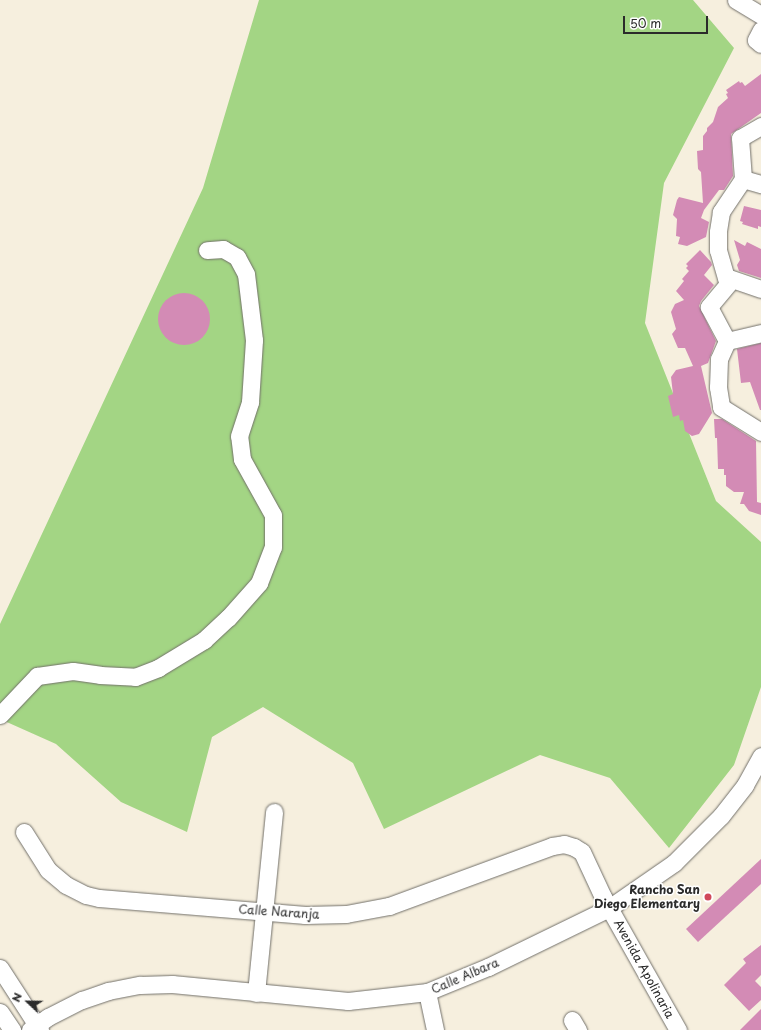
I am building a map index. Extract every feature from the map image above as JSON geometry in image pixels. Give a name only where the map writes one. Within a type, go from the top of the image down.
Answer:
[{"type":"street","points":[[736,0],[761,15]]},
{"type":"street","points":[[761,30],[756,40],[761,44]]},
{"type":"street","points":[[761,126],[740,138],[743,179],[721,212],[718,232],[718,250],[728,284],[709,307],[726,341],[719,359],[718,387],[720,407],[761,432],[761,438]]},
{"type":"street","points":[[743,179],[761,184]]},
{"type":"street","points":[[0,715],[37,676],[73,671],[100,676],[135,677],[158,668],[204,640],[228,618],[259,583],[273,547],[273,515],[242,459],[239,436],[250,402],[254,340],[246,274],[237,257],[223,249],[207,250]]},
{"type":"street","points":[[726,277],[761,290]]},
{"type":"street","points":[[726,341],[761,333]]},
{"type":"street","name":"Calle Albara","points":[[36,1028],[89,998],[108,991],[140,985],[172,984],[348,1001],[427,992],[488,967],[609,908],[674,863],[721,816],[745,785],[761,756]]},
{"type":"street","points":[[256,993],[274,812]]},
{"type":"street","name":"Calle Naranja","points":[[24,832],[48,870],[66,885],[86,895],[99,898],[325,915],[346,914],[389,906],[552,846]]},
{"type":"street","name":"Avenida Apolinaria","points":[[552,846],[564,844],[574,847],[582,852],[609,908],[678,1030]]},
{"type":"street","points":[[0,968],[36,1028]]},
{"type":"street","points":[[427,992],[435,1030]]},
{"type":"street","points":[[0,1012],[12,1030]]},
{"type":"green space","points":[[259,0],[693,0],[734,48],[664,183],[645,323],[716,501],[761,542],[761,687],[734,765],[669,848],[610,778],[540,755],[384,829],[353,763],[263,707],[212,737],[187,832],[121,802],[56,744],[0,719],[0,624],[203,188]]},
{"type":"building","points":[[761,74],[761,113],[731,134],[733,176],[724,190],[719,190],[704,210],[701,218],[709,222],[706,237],[687,246],[678,244],[680,237],[676,236],[677,219],[673,215],[677,200],[679,197],[703,203],[701,172],[698,169],[697,151],[703,150],[703,136],[707,131],[707,128],[713,122],[718,107],[728,98],[726,94],[728,93],[726,90],[739,81],[745,86]]},
{"type":"building","points":[[744,206],[761,210],[761,227],[758,226],[758,229],[742,224],[743,222],[740,221]]},
{"type":"building","points":[[734,240],[745,246],[747,242],[761,249],[761,278],[739,271],[737,265],[740,260]]},
{"type":"building","points":[[700,250],[711,262],[712,265],[704,275],[714,285],[701,301],[699,306],[716,341],[708,363],[701,366],[712,413],[699,434],[692,436],[685,431],[683,420],[680,421],[679,415],[673,417],[668,396],[673,394],[671,377],[676,370],[693,366],[685,348],[678,348],[672,334],[676,329],[671,312],[675,304],[684,300],[676,291],[684,281],[682,279],[689,271],[686,268],[688,266],[686,264]]},
{"type":"building","points":[[179,293],[189,293],[203,300],[210,314],[210,324],[203,338],[189,345],[179,345],[169,341],[162,334],[158,324],[158,314],[162,304],[169,297]]},
{"type":"building","points":[[761,343],[760,410],[750,382],[741,383],[737,349]]},
{"type":"building","points":[[714,419],[722,419],[756,441],[757,502],[761,503],[761,515],[749,511],[744,504],[740,504],[744,492],[734,492],[726,486],[726,475],[724,475],[724,469],[718,469],[717,438],[715,438]]},
{"type":"building","points":[[761,859],[761,884],[698,942],[686,929]]},
{"type":"building","points":[[761,945],[761,975],[755,981],[761,987],[761,1000],[749,1011],[724,985],[746,963],[743,959]]},
{"type":"building","points":[[761,1009],[761,1030],[740,1030]]},
{"type":"place","name":"Rancho San Diego Elementary","points":[[708,897]]}]
